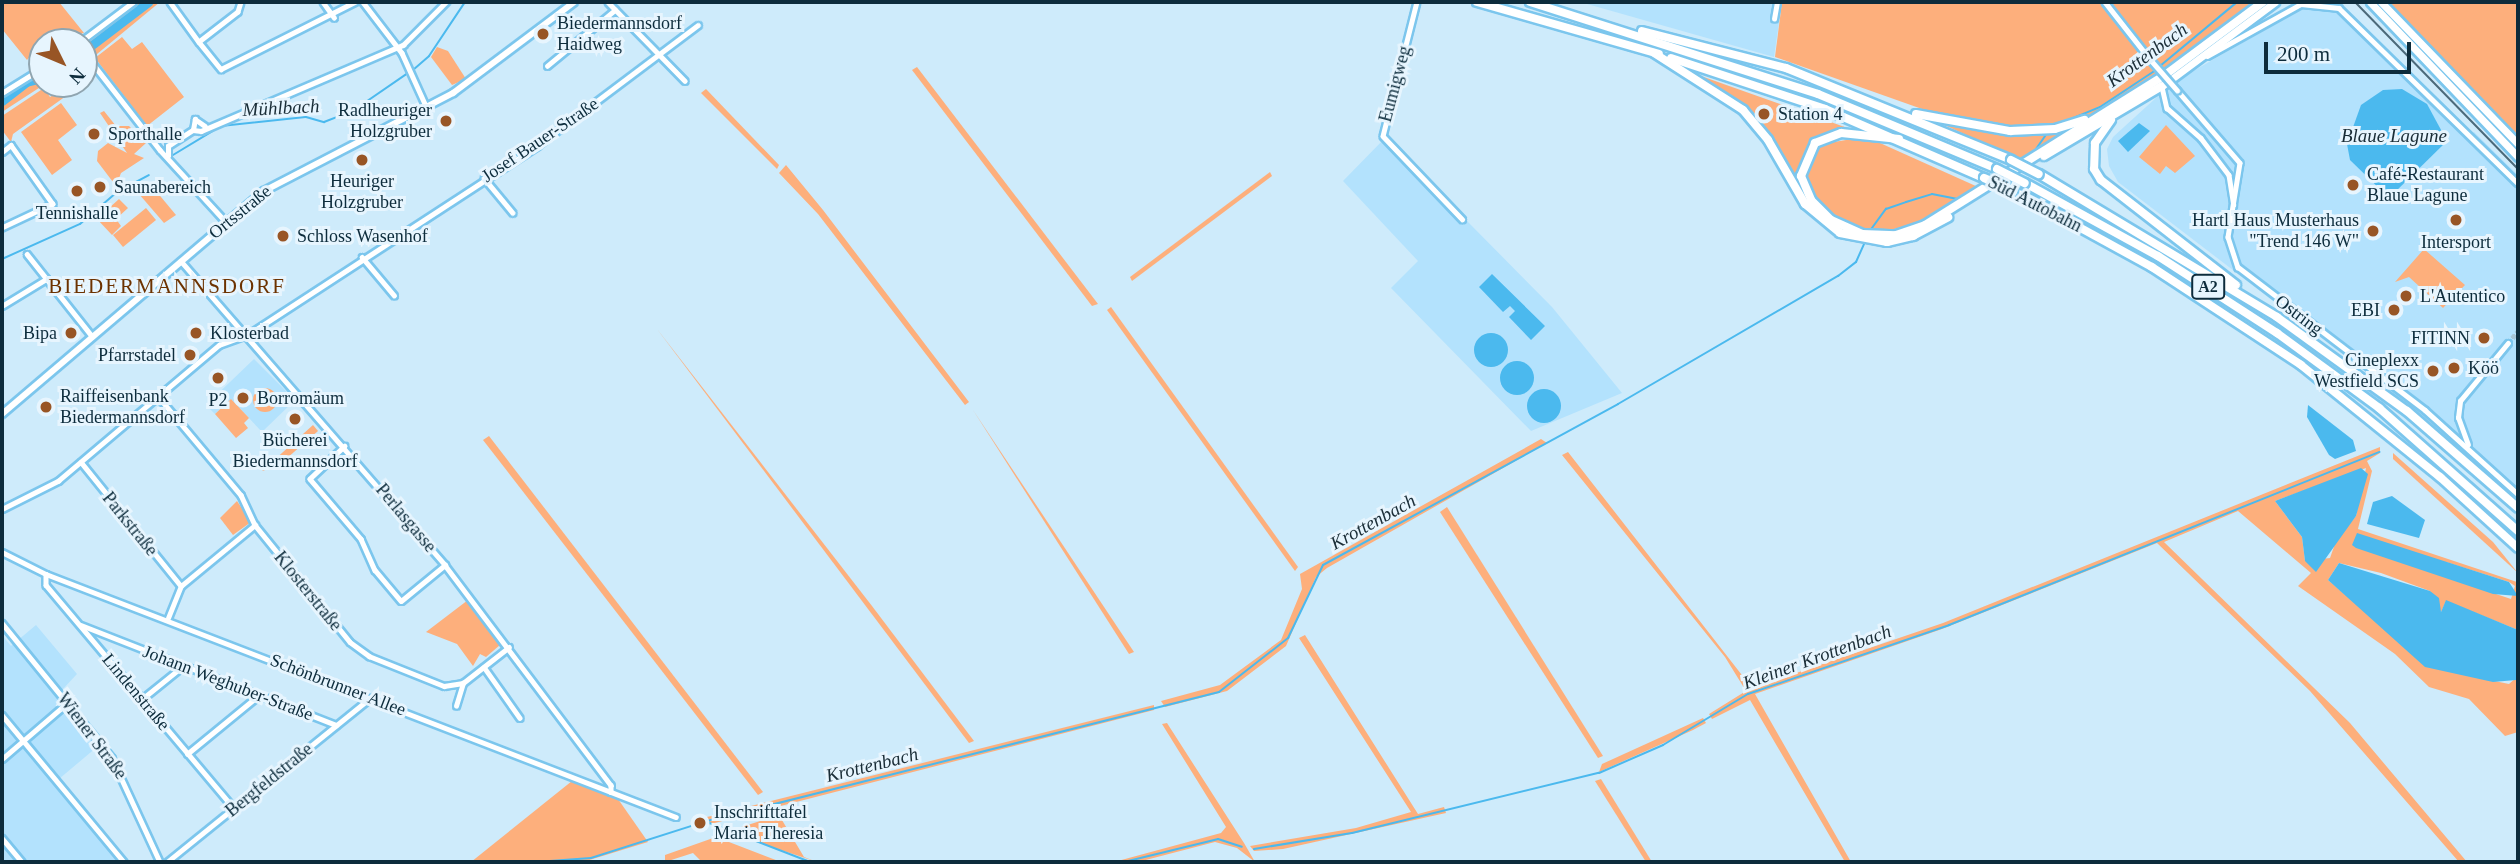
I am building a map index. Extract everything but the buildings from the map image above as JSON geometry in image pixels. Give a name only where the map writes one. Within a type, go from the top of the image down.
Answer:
[{"type":"highway","name":"Süd Autobahn","points":[[1477,2],[1654,53],[1899,139],[2013,191],[2152,267],[2301,365],[2420,460],[2518,548]]},
{"type":"highway","name":"Süd Autobahn","points":[[1530,2],[1623,28],[1818,94],[2025,183],[2158,256],[2277,333],[2379,408],[2518,531]]},
{"type":"highway","points":[[1878,239],[1925,225],[2116,106],[2260,4]]},
{"type":"highway","points":[[1623,28],[1744,54],[1893,108],[2011,160],[2039,174],[2277,317]]},
{"type":"highway","points":[[1654,53],[1743,110],[1768,140],[1805,204],[1828,226],[1878,239],[1929,230],[2162,86]]},
{"type":"highway","points":[[1893,108],[1971,127],[2040,131],[2055,130],[2116,106]]},
{"type":"highway","points":[[2128,108],[2095,144],[2094,169],[2101,180],[2277,317],[2407,411],[2518,508]]},
{"type":"highway","points":[[1862,237],[1831,220],[1811,200],[1801,176],[1807,153],[1827,136],[1841,133],[1899,139]]},
{"type":"main road","points":[[2162,86],[2202,59],[2275,2]]},
{"type":"main road","points":[[2370,2],[2518,157]]},
{"type":"main road","points":[[2381,2],[2518,145]]},
{"type":"street","points":[[98,28],[133,2]]},
{"type":"street","points":[[170,2],[221,69],[246,53],[334,17],[355,2]]},
{"type":"street","points":[[199,42],[238,12],[241,2]]},
{"type":"street","points":[[323,2],[334,17]]},
{"type":"street","points":[[363,2],[411,71],[427,108]]},
{"type":"street","points":[[169,157],[168,146],[193,130],[396,48],[446,2]]},
{"type":"street","name":"Ortsstraße","points":[[2,414],[180,260],[277,183],[427,108],[574,2]]},
{"type":"street","points":[[608,2],[685,81]]},
{"type":"street","points":[[1774,19],[1777,2]]},
{"type":"street","name":"Ostring","points":[[2105,2],[2149,58],[2240,163],[2242,177],[2228,243],[2238,267],[2470,449],[2518,494]]},
{"type":"street","name":"Eumigweg","points":[[1417,3],[1382,136],[1462,219]]},
{"type":"street","points":[[2202,59],[2301,4],[2329,3],[2349,14],[2518,183]]},
{"type":"street","points":[[547,66],[615,10]]},
{"type":"street","name":"Josef Bauer-Straße","points":[[2,509],[58,481],[219,345],[243,337],[484,178],[698,25]]},
{"type":"street","points":[[98,70],[227,223]]},
{"type":"street","points":[[2,93],[28,77]]},
{"type":"street","points":[[2162,86],[2167,108],[2206,144],[2229,176],[2234,209]]},
{"type":"street","points":[[193,130],[195,119],[205,126]]},
{"type":"street","points":[[2,152],[10,145],[53,204],[2,228]]},
{"type":"street","points":[[484,178],[513,213]]},
{"type":"street","points":[[27,254],[92,336]]},
{"type":"street","points":[[362,257],[394,295]]},
{"type":"street","name":"Perlasgasse","points":[[180,260],[243,337],[345,446],[445,565],[509,647],[611,792]]},
{"type":"street","points":[[2,306],[46,279]]},
{"type":"street","points":[[2470,449],[2458,418],[2460,401],[2508,343]]},
{"type":"street","name":"Klosterstraße","points":[[157,395],[241,495],[255,525],[350,642],[369,656],[444,686],[463,683]]},
{"type":"street","points":[[345,446],[310,479],[361,539],[375,569],[401,601],[445,565]]},
{"type":"street","name":"Parkstraße","points":[[80,462],[181,586]]},
{"type":"street","points":[[168,618],[181,586],[255,525]]},
{"type":"street","name":"Schönbrunner Allee","points":[[2,552],[46,574],[168,618],[676,817]]},
{"type":"street","name":"Lindenstraße","points":[[46,574],[46,584],[233,808]]},
{"type":"street","name":"Wiener Straße","points":[[2,623],[112,758],[160,862]]},
{"type":"street","name":"Johann Weghuber-Straße","points":[[80,625],[337,725]]},
{"type":"street","points":[[456,706],[463,683],[509,647]]},
{"type":"street","points":[[142,699],[184,665]]},
{"type":"street","points":[[484,667],[520,718]]},
{"type":"street","points":[[187,754],[260,695]]},
{"type":"street","name":"Bergfeldstraße","points":[[167,862],[371,697]]},
{"type":"street","points":[[2,759],[66,704]]},
{"type":"street","points":[[2,715],[124,862]]},
{"type":"street","points":[[2,838],[22,862]]},
{"type":"shaded area","points":[[2,2],[59,2],[80,28],[28,28],[27,60],[2,29]]},
{"type":"shaded area","points":[[139,2],[160,2],[98,53],[98,34]]},
{"type":"shaded area","points":[[1580,2],[1782,2],[1774,57]]},
{"type":"shaded area","points":[[1782,2],[2257,2],[2187,55],[2095,114],[2068,124],[2028,128],[1939,115],[1775,57]]},
{"type":"shaded area","points":[[2387,2],[2518,2],[2518,137]]},
{"type":"shaded area","points":[[2307,6],[2342,12],[2466,138],[2474,132],[2518,175],[2518,499],[2456,441],[2118,182],[2109,166],[2107,149],[2113,137],[2169,86],[2174,91],[2179,88],[2174,82]]},
{"type":"shaded area","points":[[122,37],[132,49],[142,42],[184,97],[147,126],[98,62],[98,56]]},
{"type":"shaded area","points":[[437,47],[448,51],[466,79],[452,85],[431,57]]},
{"type":"shaded area","points":[[917,67],[1098,304],[1092,306],[912,70]]},
{"type":"shaded area","points":[[1701,76],[1856,131],[1842,129],[1810,146],[1799,179],[1811,205],[1770,139],[1739,102]]},
{"type":"shaded area","points":[[28,81],[28,95],[2,112],[2,97]]},
{"type":"shaded area","points":[[706,89],[779,165],[777,169],[701,93]]},
{"type":"shaded area","points":[[29,98],[63,98],[13,134],[11,142],[2,130],[2,116]]},
{"type":"shaded area","points":[[61,103],[77,125],[58,140],[72,160],[52,175],[21,132]]},
{"type":"shaded area","points":[[104,111],[116,126],[129,126],[146,143],[134,154],[144,158],[121,173],[116,186],[97,161],[98,151],[108,143],[127,153],[100,113]]},
{"type":"shaded area","points":[[1938,122],[2015,134],[2074,128],[2023,161]]},
{"type":"shaded area","points":[[2166,125],[2195,156],[2175,173],[2166,166],[2160,174],[2139,157]]},
{"type":"shaded area","points":[[1385,138],[1552,307],[1622,393],[1531,431],[1391,288],[1418,261],[1343,181]]},
{"type":"shaded area","points":[[1858,138],[1880,143],[1978,187],[1917,223],[1879,233],[1863,231],[1834,217],[1816,200],[1805,175],[1809,156],[1822,144]]},
{"type":"shaded area","points":[[786,165],[969,402],[965,405],[818,214],[779,173]]},
{"type":"shaded area","points":[[1270,172],[1272,176],[1132,281],[1130,277]]},
{"type":"shaded area","points":[[151,185],[176,215],[164,223],[139,194]]},
{"type":"shaded area","points":[[119,199],[128,208],[116,219],[121,226],[112,235],[97,219]]},
{"type":"shaded area","points":[[146,208],[156,220],[123,247],[113,235]]},
{"type":"shaded area","points":[[2424,249],[2465,285],[2443,308],[2409,277],[2395,282]]},
{"type":"shaded area","points":[[1111,307],[1298,567],[1295,571],[1107,310]]},
{"type":"shaded area","points":[[657,329],[872,606],[974,741],[969,743]]},
{"type":"shaded area","points":[[254,359],[295,400],[262,432],[231,399],[215,414],[206,405]]},
{"type":"shaded area","points":[[265,388],[276,395],[277,400],[270,411],[265,412],[254,405],[253,400],[260,389]]},
{"type":"shaded area","points":[[231,399],[249,418],[244,423],[248,428],[236,438],[215,414]]},
{"type":"shaded area","points":[[973,410],[1134,652],[1129,654]]},
{"type":"shaded area","points":[[313,425],[318,431],[278,466],[262,471]]},
{"type":"shaded area","points":[[489,436],[763,792],[758,795],[483,440]]},
{"type":"shaded area","points":[[1541,439],[1547,443],[1327,568],[1316,577],[1286,646],[1227,691],[1165,707],[1161,701],[1220,685],[1281,640],[1302,589],[1300,574]]},
{"type":"shaded area","points":[[2380,447],[2380,453],[2367,461],[2372,471],[2358,529],[2517,582],[2518,630],[2446,601],[2441,612],[2430,591],[2381,573],[2339,563],[2328,580],[2407,648],[2470,676],[2509,684],[2518,676],[2518,732],[2505,736],[2469,699],[2429,687],[2395,654],[2298,586],[2311,573],[2238,511],[2164,542],[2350,723],[2467,862],[2459,862],[2310,691],[2157,543],[1942,629],[1755,694],[1851,862],[1845,862],[1750,700],[1712,719],[1709,714],[1746,691],[1725,657],[1562,455],[1568,452],[1752,688],[1943,623]],"holes":[[[2366,468],[2356,516],[2336,541],[2330,558],[2305,561],[2302,537],[2275,501]],[[2446,562],[2509,582],[2515,586],[2511,599],[2412,566]]]},
{"type":"shaded area","points":[[2393,453],[2493,542],[2518,573],[2393,459]]},
{"type":"shaded area","points":[[237,501],[251,522],[233,535],[220,518]]},
{"type":"shaded area","points":[[1447,507],[1603,756],[1598,758],[1440,512]]},
{"type":"shaded area","points":[[468,600],[500,645],[486,657],[480,654],[473,666],[457,644],[426,632]]},
{"type":"shaded area","points":[[36,625],[77,674],[62,690],[58,707],[2,753],[2,635],[11,646]]},
{"type":"shaded area","points":[[1305,635],[1418,814],[1444,807],[1446,813],[1283,849],[1254,851],[1250,846],[1356,828],[1411,812],[1299,638]]},
{"type":"shaded area","points":[[1154,705],[1154,710],[707,825],[695,820]]},
{"type":"shaded area","points":[[61,714],[68,714],[97,747],[53,784],[120,862],[2,862],[2,764]]},
{"type":"shaded area","points":[[1703,718],[1706,723],[1693,730],[1599,772],[1602,764]]},
{"type":"shaded area","points":[[1167,723],[1255,862],[1237,848],[1215,842],[1138,862],[1114,862],[1221,833],[1226,827],[1162,724]]},
{"type":"shaded area","points":[[1601,779],[1652,862],[1646,862],[1595,781]]},
{"type":"shaded area","points":[[572,781],[618,799],[648,842],[583,862],[471,862]]},
{"type":"shaded area","points":[[779,815],[804,857],[817,862],[726,832]]},
{"type":"shaded area","points":[[716,837],[781,862],[702,862],[693,853],[665,862],[665,855]]},
{"type":"water","name":"Blaue Lagune","points":[[2402,89],[2427,104],[2447,141],[2389,198],[2350,160],[2347,144],[2361,105],[2383,90]]},
{"type":"water","points":[[2139,123],[2150,131],[2128,152],[2118,141]]},
{"type":"water","points":[[1492,274],[1545,326],[1531,340],[1509,317],[1515,311],[1510,306],[1503,312],[1479,287]]},
{"type":"water","points":[[1491,333],[1503,338],[1508,350],[1503,362],[1491,367],[1479,362],[1474,350],[1479,338]]},
{"type":"water","points":[[1517,361],[1529,366],[1534,378],[1529,390],[1517,395],[1505,390],[1500,378],[1505,366]]},
{"type":"water","points":[[1544,389],[1556,394],[1561,406],[1556,418],[1544,423],[1532,418],[1527,406],[1532,394]]},
{"type":"water","points":[[2308,405],[2353,440],[2356,451],[2335,459],[2329,455],[2307,417]]},
{"type":"water","points":[[2361,468],[2368,474],[2356,516],[2316,572],[2305,561],[2302,537],[2275,501]]},
{"type":"water","points":[[2392,496],[2425,520],[2419,538],[2367,524],[2373,502]]},
{"type":"water","points":[[2357,533],[2509,582],[2518,596],[2493,594],[2356,548],[2352,545]]},
{"type":"water","points":[[2339,563],[2430,591],[2439,598],[2441,612],[2446,600],[2518,630],[2516,680],[2493,682],[2425,667],[2328,580]]},
{"type":"waterway","points":[[98,40],[148,2]]},
{"type":"waterway","name":"Mühlbach","points":[[413,70],[429,56],[465,2]]},
{"type":"waterway","name":"Krottenbach","points":[[2160,66],[2237,2]]},
{"type":"waterway","name":"Krottenbach","points":[[2054,126],[2100,107],[2156,70]]},
{"type":"waterway","name":"Mühlbach","points":[[357,108],[408,73]]},
{"type":"waterway","points":[[2,101],[28,82]]},
{"type":"waterway","name":"Mühlbach","points":[[221,126],[306,117],[324,122],[342,115]]},
{"type":"waterway","name":"Mühlbach","points":[[173,155],[216,129]]},
{"type":"waterway","name":"Krottenbach","points":[[2036,149],[2048,132]]},
{"type":"waterway","name":"Mühlbach","points":[[2,259],[80,224],[117,192],[149,175]]},
{"type":"waterway","name":"Krottenbach","points":[[1869,232],[1886,209],[1932,194],[1958,199]]},
{"type":"waterway","name":"Krottenbach","points":[[536,862],[591,858],[707,821],[1219,692],[1288,638],[1323,565],[1618,404],[1838,276],[1856,262],[1866,240]]},
{"type":"waterway","name":"Kleiner Krottenbach","points":[[1254,849],[1352,833],[1599,773],[1663,745],[1748,694],[1949,625],[2380,452]]},
{"type":"waterway","name":"Kleiner Krottenbach","points":[[707,822],[810,862]]},
{"type":"waterway","name":"Kleiner Krottenbach","points":[[1124,862],[1218,839],[1242,847]]},
{"type":"tunnel","points":[[2508,343],[2518,331]]},
{"type":"tram line","points":[[2355,2],[2518,169]]},
{"type":"place","name":"Biedermannsdorf Haidweg","points":[[543,34]]},
{"type":"place","name":"Station 4","points":[[1764,114]]},
{"type":"place","name":"Radlheuriger Holzgruber","points":[[446,121]]},
{"type":"place","name":"Sporthalle","points":[[94,134]]},
{"type":"place","name":"Heuriger Holzgruber","points":[[362,160]]},
{"type":"place","name":"Café-Restaurant Blaue Lagune","points":[[2353,185]]},
{"type":"place","name":"Saunabereich","points":[[100,187]]},
{"type":"place","name":"Tennishalle","points":[[77,191]]},
{"type":"place","name":"Intersport","points":[[2456,220]]},
{"type":"place","name":"Hartl Haus Musterhaus \"Trend 146 W\"","points":[[2373,231]]},
{"type":"place","name":"Schloss Wasenhof","points":[[283,236]]},
{"type":"place","name":"L'Autentico","points":[[2406,296]]},
{"type":"place","name":"EBI","points":[[2394,310]]},
{"type":"place","name":"Bipa","points":[[71,333]]},
{"type":"place","name":"Klosterbad","points":[[196,333]]},
{"type":"place","name":"FITINN","points":[[2484,338]]},
{"type":"place","name":"Pfarrstadel","points":[[190,355]]},
{"type":"place","name":"Köö","points":[[2454,368]]},
{"type":"place","name":"Cineplexx Westfield SCS","points":[[2433,371]]},
{"type":"place","name":"P2","points":[[218,378]]},
{"type":"place","name":"Borromäum","points":[[243,398]]},
{"type":"place","name":"Raiffeisenbank Biedermannsdorf","points":[[46,407]]},
{"type":"place","name":"Bücherei Biedermannsdorf","points":[[295,419]]},
{"type":"place","name":"Inschrifttafel Maria Theresia","points":[[700,823]]},
{"type":"district","name":"BIEDERMANNSDORF","points":[[167,286]]}]
